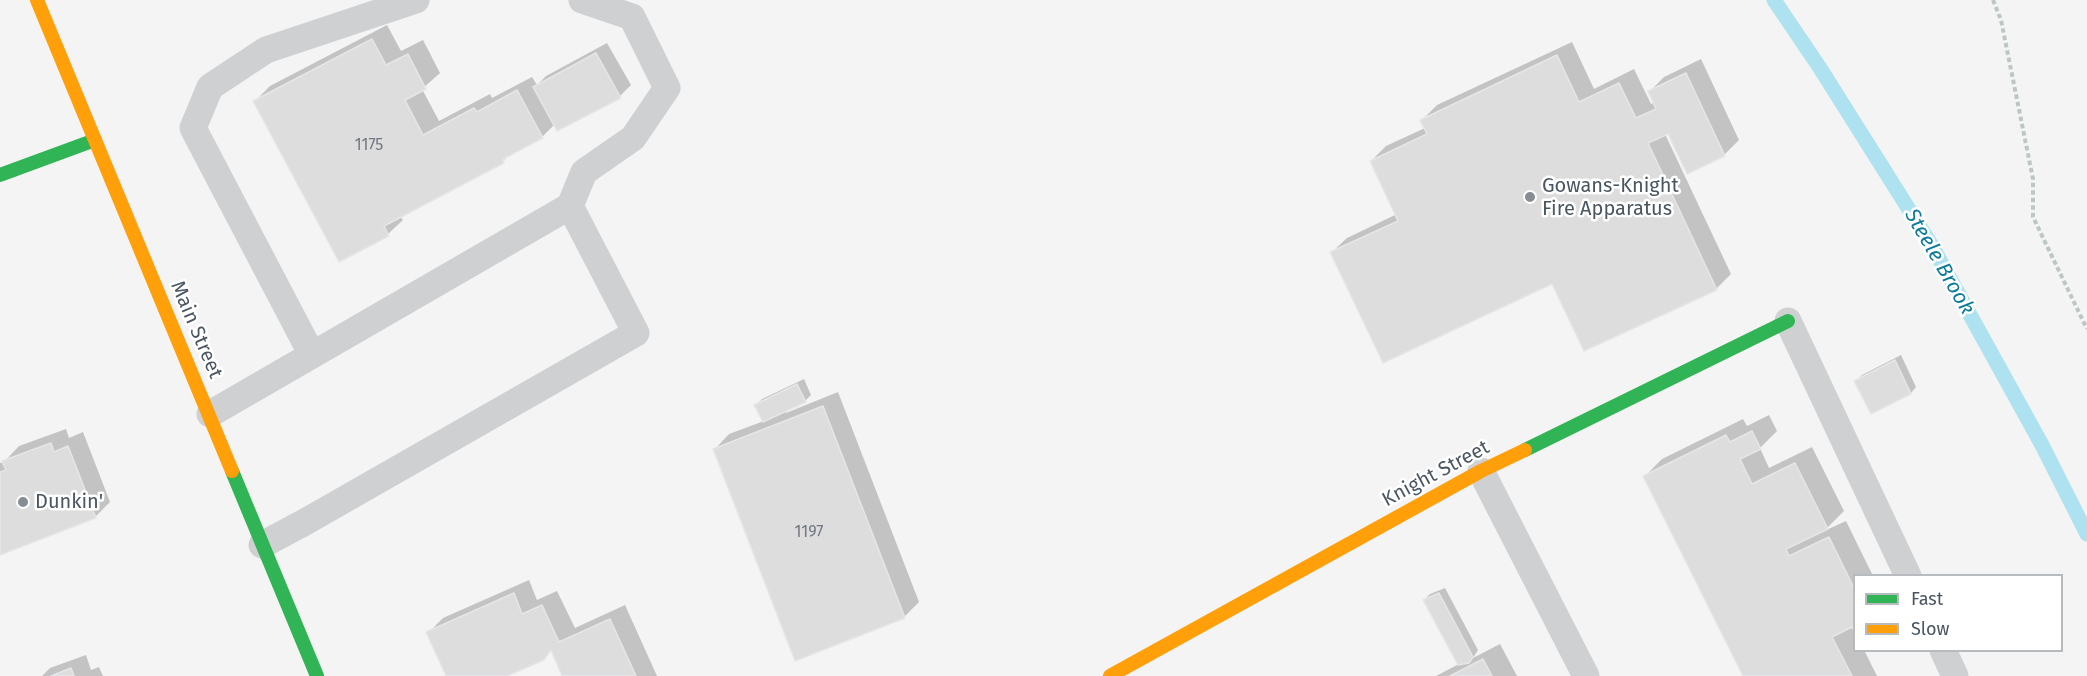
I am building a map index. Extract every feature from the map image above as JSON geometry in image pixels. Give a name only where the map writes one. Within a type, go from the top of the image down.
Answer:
[{"type":"street","name":"Main Street","points":[[37,0],[317,676]]},
{"type":"street","points":[[0,175],[95,140]]},
{"type":"street","name":"Knight Street","points":[[1110,676],[1481,471],[1788,321]]},
{"type":"lane","points":[[312,355],[193,129],[210,87],[266,50],[416,0]]},
{"type":"lane","points":[[210,414],[570,206],[584,172],[633,138],[667,88],[632,17],[582,0]]},
{"type":"lane","points":[[262,545],[636,333],[570,206]]},
{"type":"lane","points":[[1788,321],[1907,574]]},
{"type":"lane","points":[[1481,471],[1586,676]]},
{"type":"lane","points":[[1943,652],[1955,676]]},
{"type":"path","points":[[1993,0],[2001,20],[2033,178],[2033,218],[2087,329]]},
{"type":"building","points":[[372,39],[386,65],[408,54],[426,89],[405,100],[423,135],[474,108],[477,112],[517,90],[543,138],[503,159],[504,163],[384,226],[389,236],[339,262],[253,101]]},
{"type":"building","points":[[596,53],[621,98],[557,131],[533,87]]},
{"type":"building","name":"Gowans-Knight Fire Apparatus","points":[[1557,55],[1579,102],[1619,83],[1636,118],[1656,109],[1648,91],[1686,73],[1725,156],[1687,174],[1668,134],[1648,143],[1717,290],[1584,351],[1552,284],[1383,363],[1330,252],[1398,221],[1370,161],[1427,134],[1420,120]]},
{"type":"building","points":[[1895,360],[1911,394],[1871,414],[1854,381]]},
{"type":"building","points":[[797,384],[806,402],[763,422],[754,405]]},
{"type":"building","points":[[823,406],[905,618],[795,661],[713,449]]},
{"type":"building","points":[[1752,431],[1761,449],[1740,459],[1752,484],[1795,463],[1828,529],[1786,549],[1789,556],[1829,537],[1853,586],[1853,626],[1832,637],[1852,676],[1743,676],[1643,476],[1726,435],[1730,442]]},
{"type":"building","points":[[51,443],[54,452],[68,446],[96,518],[0,555],[0,472],[6,470],[2,461]]},
{"type":"building","points":[[514,593],[522,614],[542,605],[559,642],[610,619],[636,676],[562,676],[551,650],[544,660],[507,676],[446,676],[426,632]]},
{"type":"building","points":[[1439,593],[1473,657],[1469,663],[1458,665],[1423,600]]},
{"type":"building","points":[[1483,659],[1492,676],[1450,676]]},
{"type":"building","points":[[71,668],[74,676],[51,676]]},
{"type":"waterway","name":"Steele Brook","points":[[1774,0],[1820,68],[1932,246],[2042,445],[2087,534]]},
{"type":"traffic: fast","points":[[0,175],[95,140]]},
{"type":"traffic: fast","points":[[1525,450],[1788,321]]},
{"type":"traffic: fast","points":[[232,471],[317,676]]},
{"type":"traffic: slow","points":[[37,0],[232,471]]},
{"type":"traffic: slow","points":[[1110,676],[1481,471],[1525,450]]},
{"type":"place","name":"Gowans-Knight Fire Apparatus","points":[[1530,197]]},
{"type":"place","name":"Dunkin'","points":[[23,502]]}]
